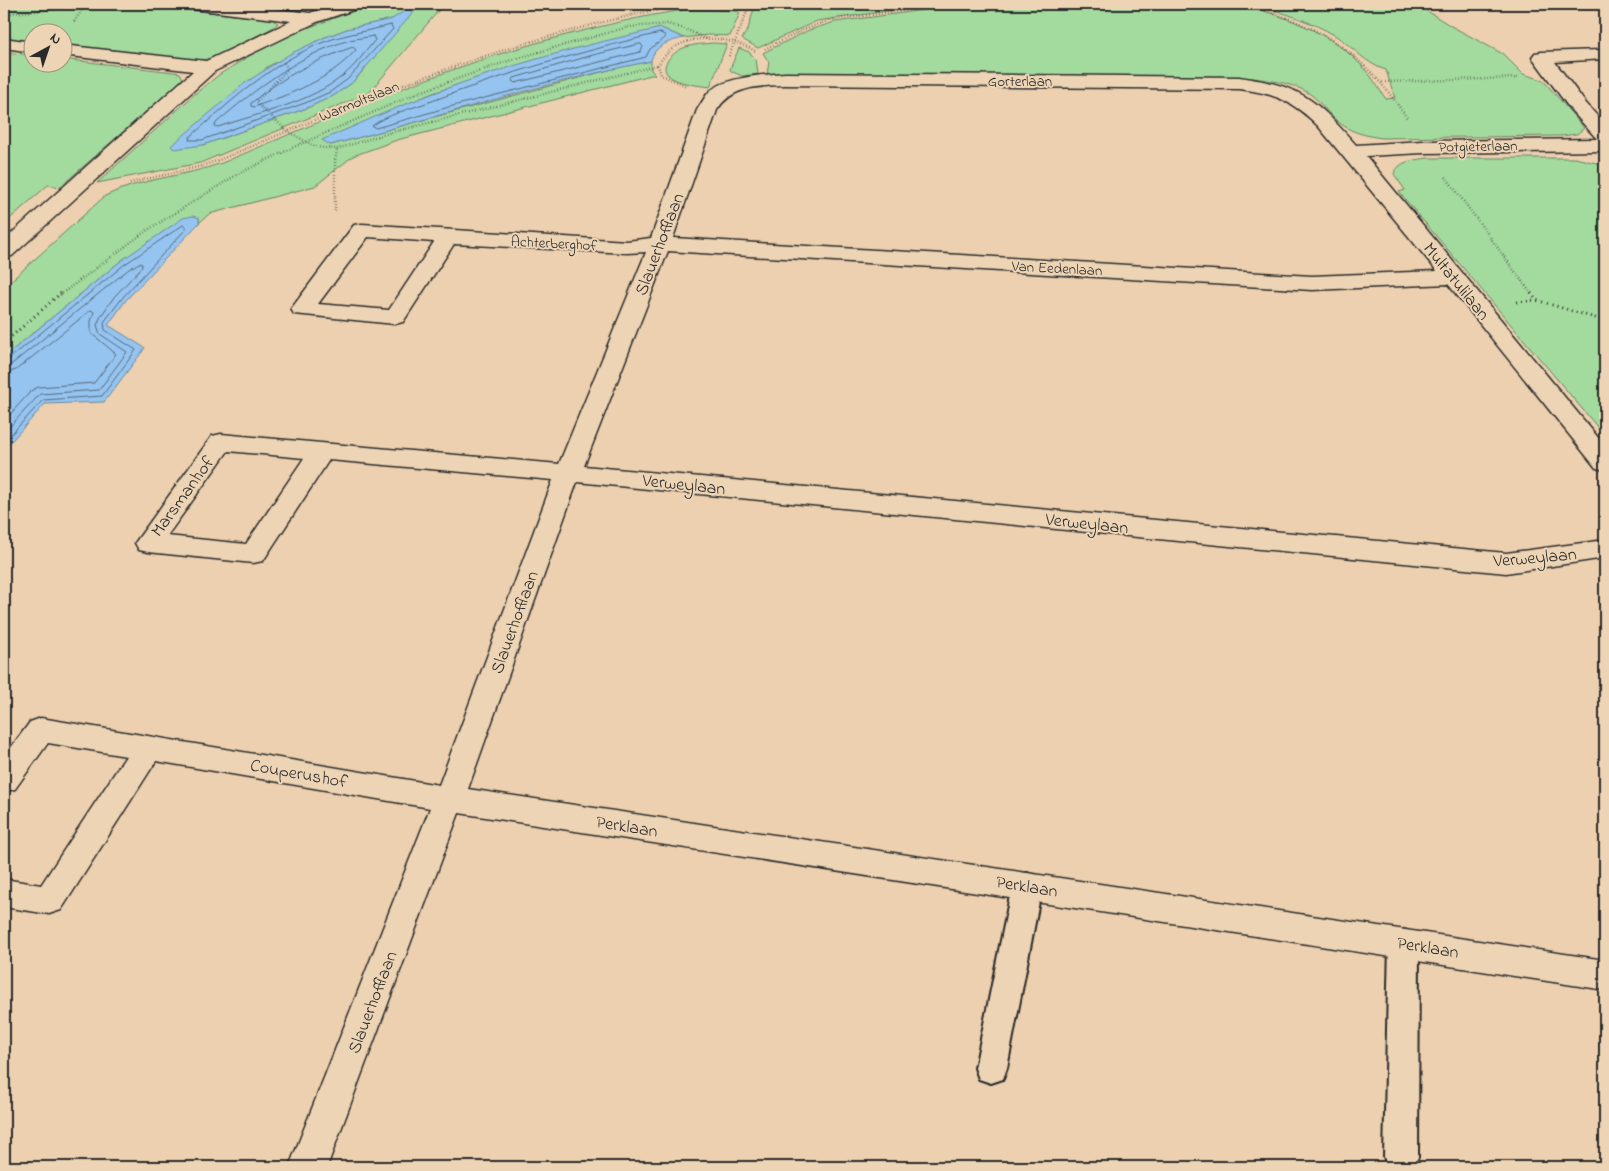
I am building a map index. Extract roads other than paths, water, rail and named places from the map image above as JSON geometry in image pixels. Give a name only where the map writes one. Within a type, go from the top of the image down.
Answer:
[{"type":"street","points":[[193,4],[312,18]]},
{"type":"street","points":[[4,251],[208,67],[312,18],[353,4]]},
{"type":"street","points":[[4,43],[22,46]]},
{"type":"street","points":[[72,51],[208,67]]},
{"type":"street","points":[[1601,55],[1541,57],[1557,76],[1577,106],[1605,136]]},
{"type":"street","name":"Gorterlaan","points":[[724,92],[765,80],[786,79],[1239,83],[1268,86],[1289,93],[1306,103]]},
{"type":"street","name":"Slauerhofflaan","points":[[308,1167],[449,799],[568,473],[660,244],[707,110],[724,92]]},
{"type":"street","name":"Multatulilaan","points":[[1306,103],[1317,112],[1351,151],[1605,462]]},
{"type":"street","name":"Potgieterlaan","points":[[1351,151],[1423,147],[1605,145]]},
{"type":"street","name":"Achterberghof","points":[[448,237],[395,317],[302,309],[362,230],[627,247],[660,244]]},
{"type":"street","name":"Van Eedenlaan","points":[[660,244],[1312,283],[1454,277]]},
{"type":"street","name":"Marsmanhof","points":[[320,452],[253,554],[148,543],[221,442],[568,473]]},
{"type":"street","name":"Verweylaan","points":[[568,473],[1506,563],[1605,549]]},
{"type":"street","name":"Couperushof","points":[[4,780],[41,730],[449,799]]},
{"type":"street","points":[[4,893],[49,900],[149,747]]},
{"type":"street","name":"Perklaan","points":[[449,799],[1605,975]]},
{"type":"lane","points":[[991,1068],[1027,886]]},
{"type":"lane","points":[[1401,1156],[1404,944]]},
{"type":"water","points":[[414,5],[419,6],[352,83],[333,96],[307,108],[203,145],[174,149],[171,146],[245,83],[288,55],[347,29],[392,19]]},
{"type":"water","points":[[661,28],[684,38],[668,42],[659,47],[651,61],[570,79],[330,145],[322,140],[420,98],[490,73],[603,41]]},
{"type":"water","points":[[193,216],[199,218],[199,223],[126,300],[108,325],[145,348],[104,402],[45,404],[4,449],[4,357],[122,260],[183,218]]}]
